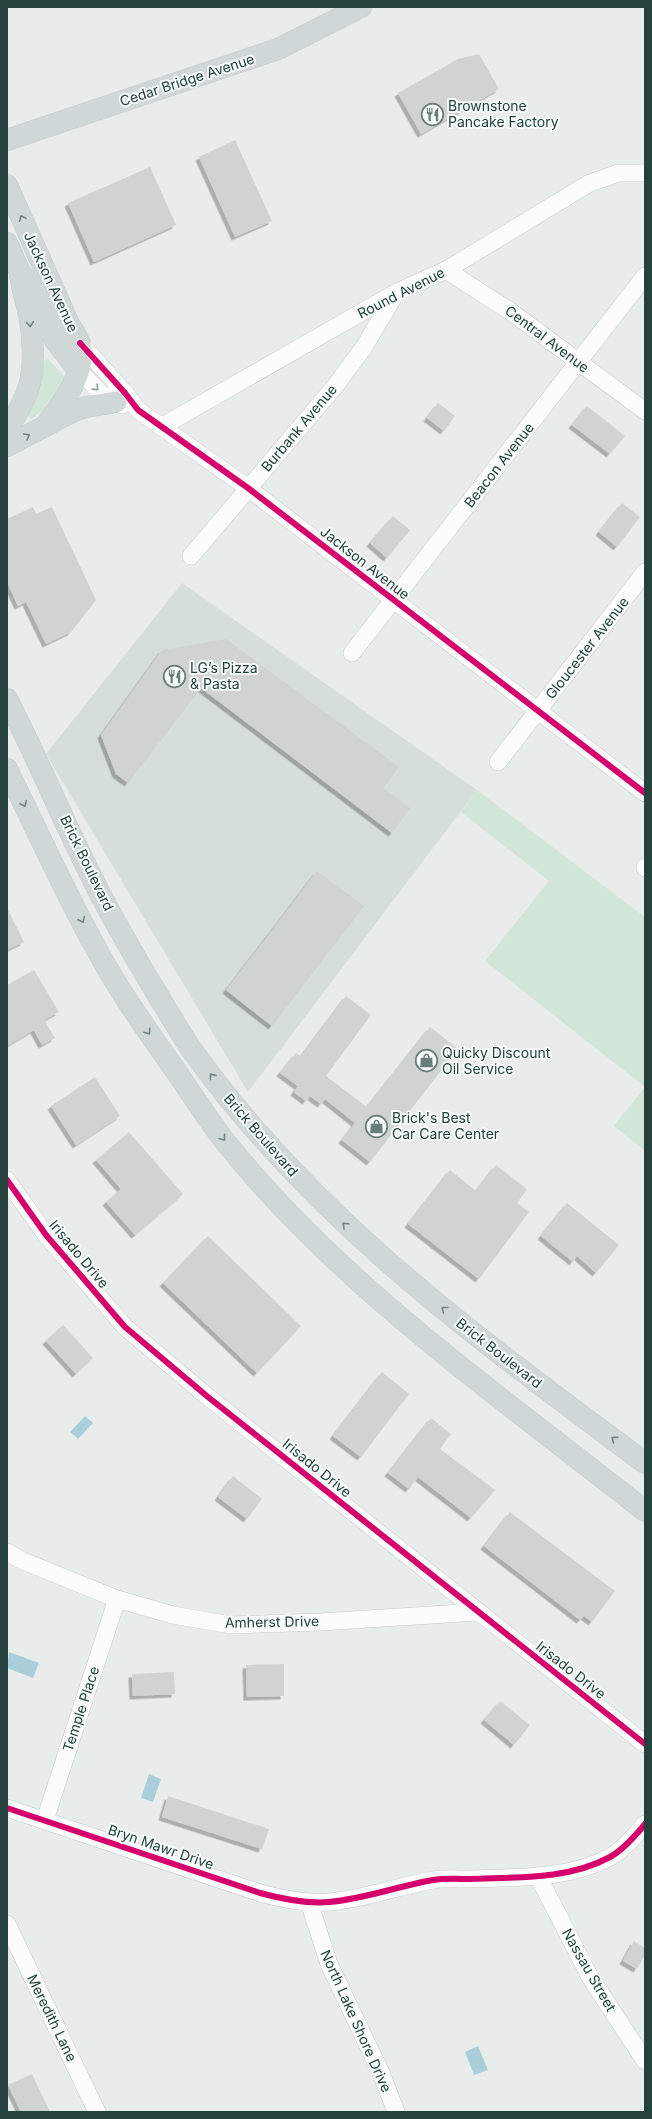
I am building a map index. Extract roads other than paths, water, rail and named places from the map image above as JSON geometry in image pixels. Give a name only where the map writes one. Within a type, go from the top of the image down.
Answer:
[{"type":"main road","name":"Cedar Bridge Avenue","points":[[7,140],[278,49],[361,7]]},
{"type":"main road","name":"Jackson Avenue","points":[[7,185],[69,324],[80,343]]},
{"type":"main road","name":"Jackson Avenue","points":[[7,243],[20,272],[32,288],[54,339],[78,370]]},
{"type":"main road","points":[[7,430],[27,391],[32,357],[29,315],[22,291],[20,272]]},
{"type":"main road","points":[[46,425],[71,389],[81,357],[80,343]]},
{"type":"main road","points":[[7,446],[86,406],[116,402]]},
{"type":"main road","name":"Brick Boulevard","points":[[7,699],[105,904],[191,1049],[248,1123],[323,1203],[381,1258],[484,1342],[645,1463]]},
{"type":"main road","name":"Brick Boulevard","points":[[7,769],[98,952],[146,1030],[222,1138],[261,1183],[316,1241],[376,1295],[470,1374],[645,1512]]},
{"type":"street","name":"Round Avenue","points":[[161,427],[397,292],[446,270],[588,184],[618,173],[645,173]]},
{"type":"street","name":"Central Avenue","points":[[446,270],[510,311],[578,363],[645,411]]},
{"type":"street","name":"Beacon Avenue","points":[[352,653],[645,276]]},
{"type":"street","name":"Burbank Avenue","points":[[191,556],[336,385],[364,347],[397,292]]},
{"type":"street","name":"Jackson Avenue","points":[[80,343],[125,393],[138,410],[248,488],[645,793]]},
{"type":"street","name":"Jackson Avenue","points":[[78,370],[102,394],[116,402],[138,410]]},
{"type":"street","name":"Gloucester Avenue","points":[[498,762],[645,572]]},
{"type":"street","name":"Irisado Drive","points":[[7,1180],[46,1235],[126,1327],[214,1401],[645,1744]]},
{"type":"street","name":"Amherst Drive","points":[[7,1552],[21,1560],[117,1598],[173,1615],[231,1625],[320,1622],[478,1612]]},
{"type":"street","name":"Temple Place","points":[[45,1820],[117,1598]]},
{"type":"street","name":"Bryn Mawr Drive","points":[[7,1808],[260,1893],[283,1899],[309,1902]]},
{"type":"street","points":[[309,1902],[328,1902],[375,1894],[434,1880],[538,1876],[574,1871],[611,1857],[637,1835],[645,1824]]},
{"type":"street","name":"Nassau Street","points":[[538,1876],[590,1977],[645,2061]]},
{"type":"street","name":"North Lake Shore Drive","points":[[309,1902],[329,1964],[382,2075],[396,2112]]},
{"type":"street","name":"Meredith Lane","points":[[7,1924],[97,2112]]},
{"type":"water","points":[[85,1416],[93,1423],[78,1439],[70,1432]]},
{"type":"water","points":[[9,1652],[39,1663],[33,1678],[7,1668]]},
{"type":"water","points":[[149,1774],[161,1779],[153,1802],[141,1798]]},
{"type":"water","points":[[478,2046],[488,2070],[474,2075],[465,2052]]},
{"type":"place","name":"Brownstone Pancake Factory","points":[[433,114]]},
{"type":"place","name":"LG’s Pizza & Pasta","points":[[174,676]]},
{"type":"place","name":"Quicky Discount Oil Service","points":[[426,1061]]},
{"type":"place","name":"Brick's Best Car Care Center","points":[[377,1126]]}]
